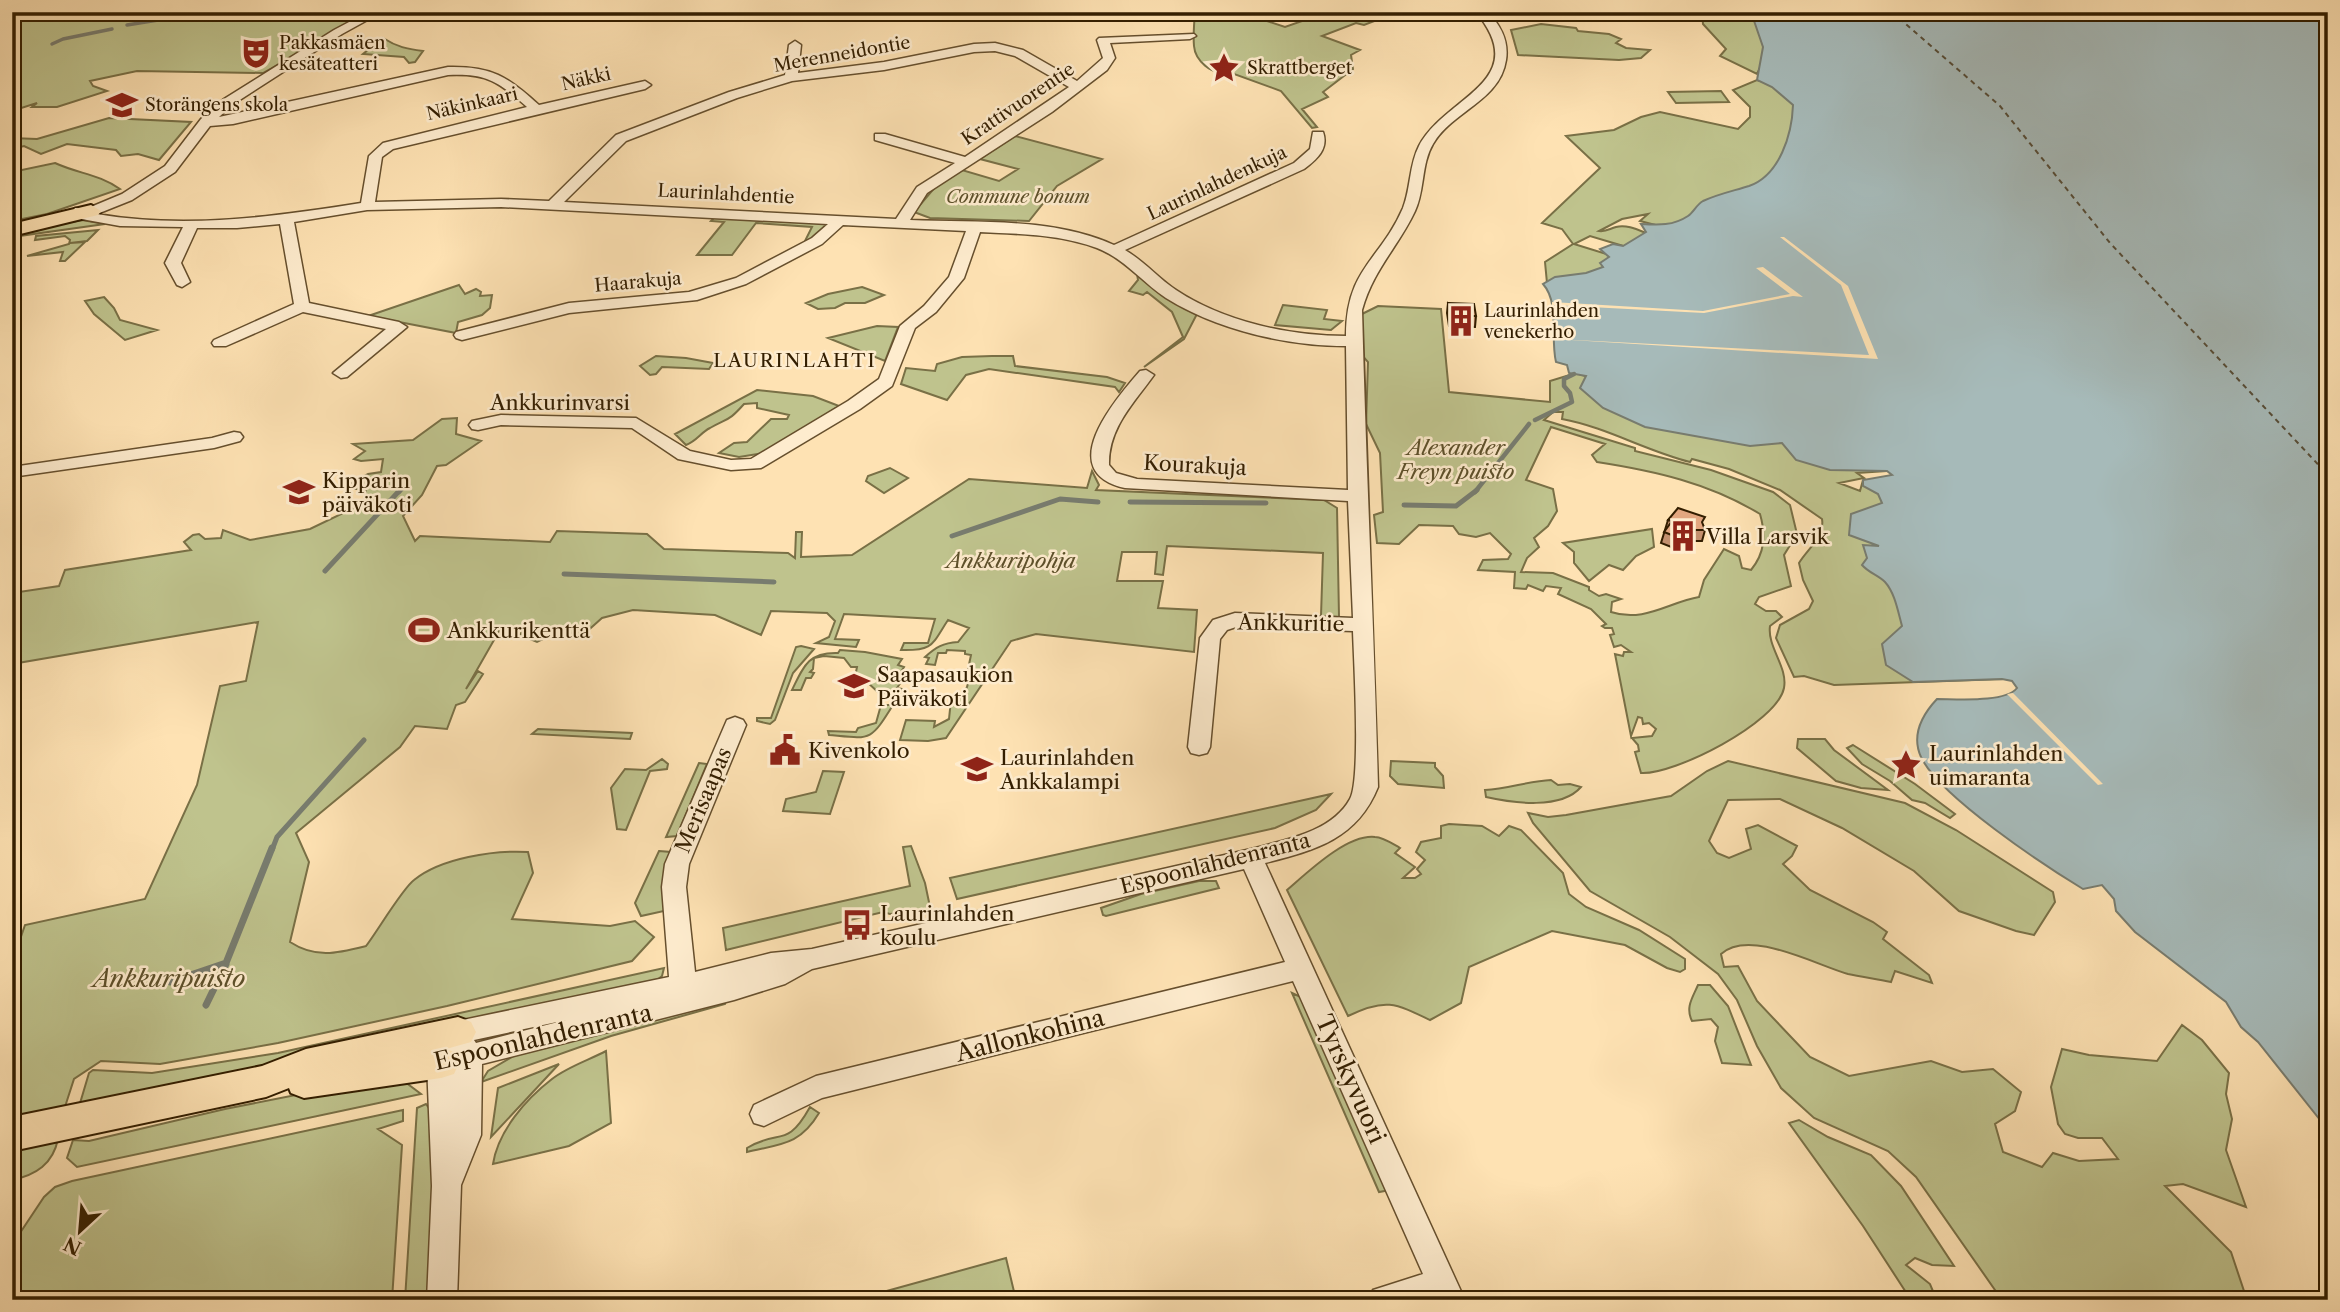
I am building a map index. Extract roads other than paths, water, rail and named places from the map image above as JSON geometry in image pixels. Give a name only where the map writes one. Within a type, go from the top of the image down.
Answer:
[{"type":"main road","points":[[12,230],[84,212]]},
{"type":"main road","name":"Espoonlahdenranta","points":[[12,1134],[266,1081],[302,1082],[456,1051]]},
{"type":"street","points":[[84,212],[127,197],[179,160],[205,122],[228,102],[338,32],[377,12]]},
{"type":"street","name":"Espoonlahdenranta","points":[[456,1051],[684,993],[776,977],[812,959],[1288,849],[1324,834],[1358,808],[1367,787],[1363,625],[1356,496],[1358,445],[1354,310],[1363,281],[1409,211],[1416,191],[1424,148],[1440,125],[1485,90],[1498,73],[1502,44],[1497,31],[1481,12]]},
{"type":"street","name":"Krattivuorentie","points":[[901,222],[922,190],[1078,87],[1109,58],[1109,51],[1103,40],[1190,36]]},
{"type":"street","points":[[791,77],[795,45]]},
{"type":"street","name":"Merenneidontie","points":[[554,204],[621,138],[733,95],[791,77],[875,68],[974,48],[995,47],[1019,53],[1078,87]]},
{"type":"street","name":"Näkinkaari","points":[[205,122],[233,120],[436,74],[471,70],[499,76],[536,109]]},
{"type":"street","name":"Näkki","points":[[536,109],[645,85]]},
{"type":"street","name":"Näkinkaari","points":[[366,206],[376,156],[388,146],[536,109]]},
{"type":"street","name":"Laurinlahdenkuja","points":[[1115,250],[1296,167],[1316,151],[1318,135]]},
{"type":"street","points":[[880,137],[965,161]]},
{"type":"street","name":"Laurinlahdentie","points":[[84,212],[113,221],[237,224],[366,206],[446,202],[554,204],[975,226],[1055,233],[1115,250],[1134,262],[1172,295],[1206,313],[1245,325],[1331,343],[1354,341]]},
{"type":"street","points":[[286,219],[302,306]]},
{"type":"street","name":"Haarakuja","points":[[462,335],[569,308],[682,299],[726,288],[827,234],[840,219]]},
{"type":"street","points":[[182,282],[173,263],[192,224]]},
{"type":"street","name":"Ankkurinvarsi","points":[[478,425],[502,420],[636,423],[684,455],[731,465],[755,464],[864,399],[886,382],[908,326],[933,306],[956,278],[975,226]]},
{"type":"street","points":[[220,342],[302,306],[318,312],[399,327],[341,373]]},
{"type":"street","name":"Kourakuja","points":[[1146,375],[1119,408],[1108,429],[1100,464],[1105,474],[1116,481],[1137,485],[1356,496]]},
{"type":"street","points":[[12,472],[214,443],[234,437]]},
{"type":"street","name":"Ankkuritie","points":[[1199,747],[1210,638],[1220,625],[1235,620],[1363,625]]},
{"type":"street","name":"Merisaapas","points":[[684,993],[674,887],[677,864],[735,724]]},
{"type":"street","name":"Tyrskyvuori","points":[[1251,858],[1446,1291]]},
{"type":"street","name":"Aallonkohina","points":[[764,1114],[816,1088],[1301,969]]},
{"type":"street","points":[[442,1300],[456,1051]]},
{"type":"street","points":[[1384,1300],[1446,1291]]},
{"type":"waterway","points":[[127,25],[208,12]]},
{"type":"waterway","points":[[52,44],[63,39],[112,29]]},
{"type":"waterway","points":[[1535,420],[1572,402],[1570,393],[1564,386],[1564,379],[1574,374]]},
{"type":"waterway","points":[[1476,491],[1529,424]]},
{"type":"waterway","points":[[399,492],[407,483]]},
{"type":"waterway","points":[[325,571],[400,490]]},
{"type":"waterway","points":[[1404,505],[1456,506],[1476,491]]},
{"type":"waterway","points":[[952,536],[1060,499],[1098,502]]},
{"type":"waterway","points":[[1130,502],[1266,503]]},
{"type":"waterway","points":[[564,574],[774,582]]},
{"type":"waterway","points":[[272,850],[277,837],[364,740]]},
{"type":"waterway","points":[[170,982],[226,963],[272,848]]},
{"type":"waterway","points":[[206,1005],[226,964]]},
{"type":"place","name":"Pakkasmäen kesäteatteri","points":[[256,53]]},
{"type":"place","name":"Skrattberget","points":[[1224,68]]},
{"type":"place","name":"Storängens skola","points":[[122,105]]},
{"type":"place","name":"Laurinlahden venekerho","points":[[1461,321]]},
{"type":"place","name":"Kipparin päiväkoti","points":[[299,492]]},
{"type":"place","name":"Villa Larsvik","points":[[1683,536]]},
{"type":"place","name":"Ankkurikenttä","points":[[424,630]]},
{"type":"place","name":"Saapasaukion Päiväkoti","points":[[854,686]]},
{"type":"place","name":"Kivenkolo","points":[[785,750]]},
{"type":"place","name":"Laurinlahden uimaranta","points":[[1906,765]]},
{"type":"place","name":"Laurinlahden Ankkalampi","points":[[977,769]]},
{"type":"place","name":"Laurinlahden koulu","points":[[857,925]]},
{"type":"district","name":"LAURINLAHTI","points":[[795,360]]},
{"type":"park label","name":"Commune bonum","points":[[1018,197]]},
{"type":"park label","name":"Alexander Freyn puisto","points":[[1456,459]]},
{"type":"park label","name":"Ankkuripohja","points":[[1011,560]]},
{"type":"park label","name":"Ankkuripuisto","points":[[169,978]]}]
